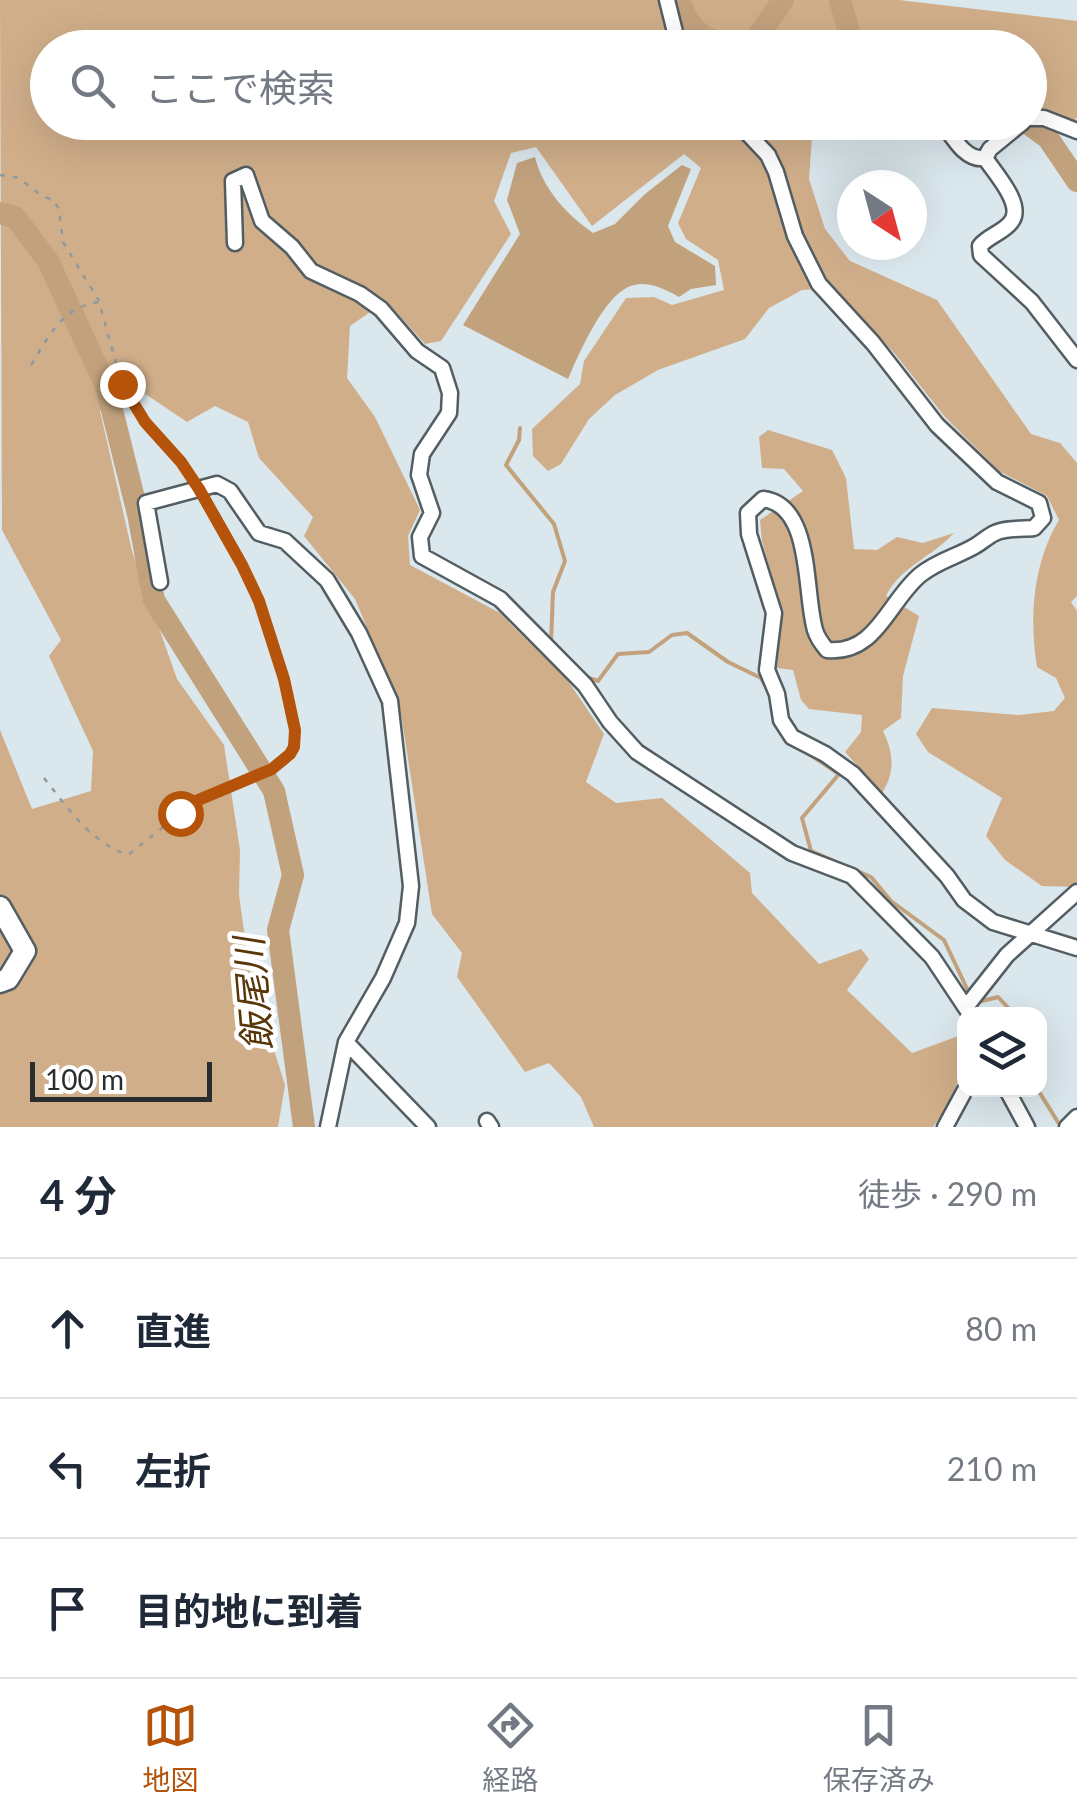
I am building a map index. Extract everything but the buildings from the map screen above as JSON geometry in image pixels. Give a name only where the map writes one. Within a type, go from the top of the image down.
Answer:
[{"type":"main road","points":[[0,908],[25,951],[8,979],[0,982]]},
{"type":"street","points":[[667,0],[674,30]]},
{"type":"street","points":[[1047,119],[1077,131]]},
{"type":"street","points":[[754,140],[768,155],[776,172],[795,236],[819,284],[874,343],[938,424],[997,482],[1039,503],[1043,518],[1034,528],[997,531],[976,546],[935,562],[915,579],[874,632],[840,652],[826,650],[815,633],[799,532],[789,511],[775,501],[763,499],[748,513],[749,534],[774,613],[766,670],[777,694],[781,720],[792,736],[853,774],[948,876],[964,900],[993,922],[1077,948]]},
{"type":"street","points":[[956,140],[969,156],[985,158]]},
{"type":"street","points":[[985,158],[1000,140]]},
{"type":"street","points":[[985,158],[1012,200],[1015,212],[1011,222],[980,246],[981,255],[1032,302],[1077,360]]},
{"type":"street","points":[[235,243],[234,181],[246,175],[262,221],[292,247],[311,272],[360,294],[381,309],[417,351],[442,368],[450,393],[449,413],[422,454],[419,475],[432,513],[420,537],[422,556],[500,598],[586,685],[610,722],[637,752],[792,853],[852,876],[932,956],[965,1007]]},
{"type":"street","points":[[160,582],[146,503],[216,484],[230,491],[260,533],[285,540],[328,580],[359,633],[390,701],[412,886],[407,924],[383,978],[346,1042],[328,1127]]},
{"type":"street","points":[[970,1007],[983,982],[1077,892]]},
{"type":"street","points":[[346,1042],[428,1127]]},
{"type":"street","points":[[945,1127],[960,1097]]},
{"type":"street","points":[[1011,1097],[1026,1127]]},
{"type":"street","points":[[1068,1126],[1077,1116]]},
{"type":"path","points":[[0,176],[19,178],[53,200],[59,209],[63,242],[100,302],[122,384],[145,422],[199,489],[259,601],[284,679],[295,730],[294,747],[272,769],[196,801],[128,854],[108,848],[44,778]]},
{"type":"path","points":[[30,366],[62,318],[84,304],[100,302]]},
{"type":"shaded area","points":[[0,0],[899,0],[1077,21],[1077,117],[1071,128],[1047,124],[1047,30],[30,30],[30,140],[812,140],[809,179],[825,229],[837,244],[837,260],[849,260],[937,300],[1031,434],[1060,443],[1077,463],[1077,596],[1071,602],[1077,611],[1077,887],[1042,886],[1005,860],[986,836],[1002,798],[928,752],[916,734],[932,708],[1019,715],[1054,711],[1065,698],[1056,678],[1037,667],[1033,629],[1035,591],[1043,554],[1059,520],[1047,496],[999,471],[945,417],[895,354],[834,288],[802,290],[769,308],[745,339],[658,370],[615,395],[589,419],[561,464],[548,471],[533,456],[532,429],[580,384],[584,361],[626,298],[654,297],[672,305],[724,290],[718,260],[686,239],[678,223],[701,168],[684,154],[592,226],[536,147],[511,153],[494,201],[511,234],[441,341],[425,344],[386,301],[350,326],[347,378],[375,417],[420,510],[408,536],[410,565],[500,613],[566,678],[604,734],[586,782],[616,803],[662,798],[750,873],[752,893],[819,964],[861,949],[869,959],[847,990],[912,1053],[957,1037],[957,1084],[933,1127],[594,1127],[581,1097],[549,1063],[525,1072],[457,977],[462,953],[432,914],[400,707],[355,599],[304,536],[313,517],[259,458],[248,422],[215,406],[187,422],[135,387],[100,411],[132,551],[177,679],[224,745],[240,850],[239,895],[250,974],[285,1085],[278,1127],[0,1127],[0,730],[32,809],[91,791],[93,751],[49,656],[61,640],[2,530]]},
{"type":"shaded area","points":[[535,157],[557,200],[593,233],[615,224],[682,165],[691,169],[668,226],[675,242],[715,266],[716,285],[691,289],[679,297],[651,285],[630,286],[621,291],[596,322],[568,379],[463,325],[520,234],[507,200],[517,163]]},
{"type":"shaded area","points":[[768,430],[832,450],[846,478],[854,549],[877,550],[897,537],[923,543],[954,533],[899,577],[886,596],[919,616],[903,676],[901,718],[883,731],[892,763],[882,793],[845,752],[861,732],[862,715],[809,709],[801,700],[793,670],[777,668],[782,613],[760,520],[803,491],[784,469],[762,468],[759,437]]},
{"type":"waterway","points":[[679,0],[696,30]]},
{"type":"waterway","points":[[762,30],[783,0]]},
{"type":"waterway","points":[[840,0],[849,30]]},
{"type":"waterway","points":[[1047,137],[1077,181]]},
{"type":"waterway","name":"飯尾川","points":[[0,213],[15,217],[48,261],[106,386],[138,514],[154,600],[274,791],[293,875],[278,930],[304,1127]]},
{"type":"waterway","points":[[520,428],[519,440],[506,465],[554,524],[565,561],[553,592],[551,643]]},
{"type":"waterway","points":[[586,677],[598,681],[618,654],[649,652],[672,635],[687,633],[728,662],[761,678],[770,694]]},
{"type":"waterway","points":[[803,750],[839,774],[802,818],[811,851],[871,877],[891,901],[944,940],[969,993]]},
{"type":"waterway","points":[[982,1001],[998,997],[1007,1007]]},
{"type":"waterway","points":[[1042,1097],[1061,1127]]},
{"type":"route","points":[[122,384],[145,422],[199,489],[242,565],[259,601],[284,679],[295,730],[290,754],[272,769],[196,801],[180,813]]}]
